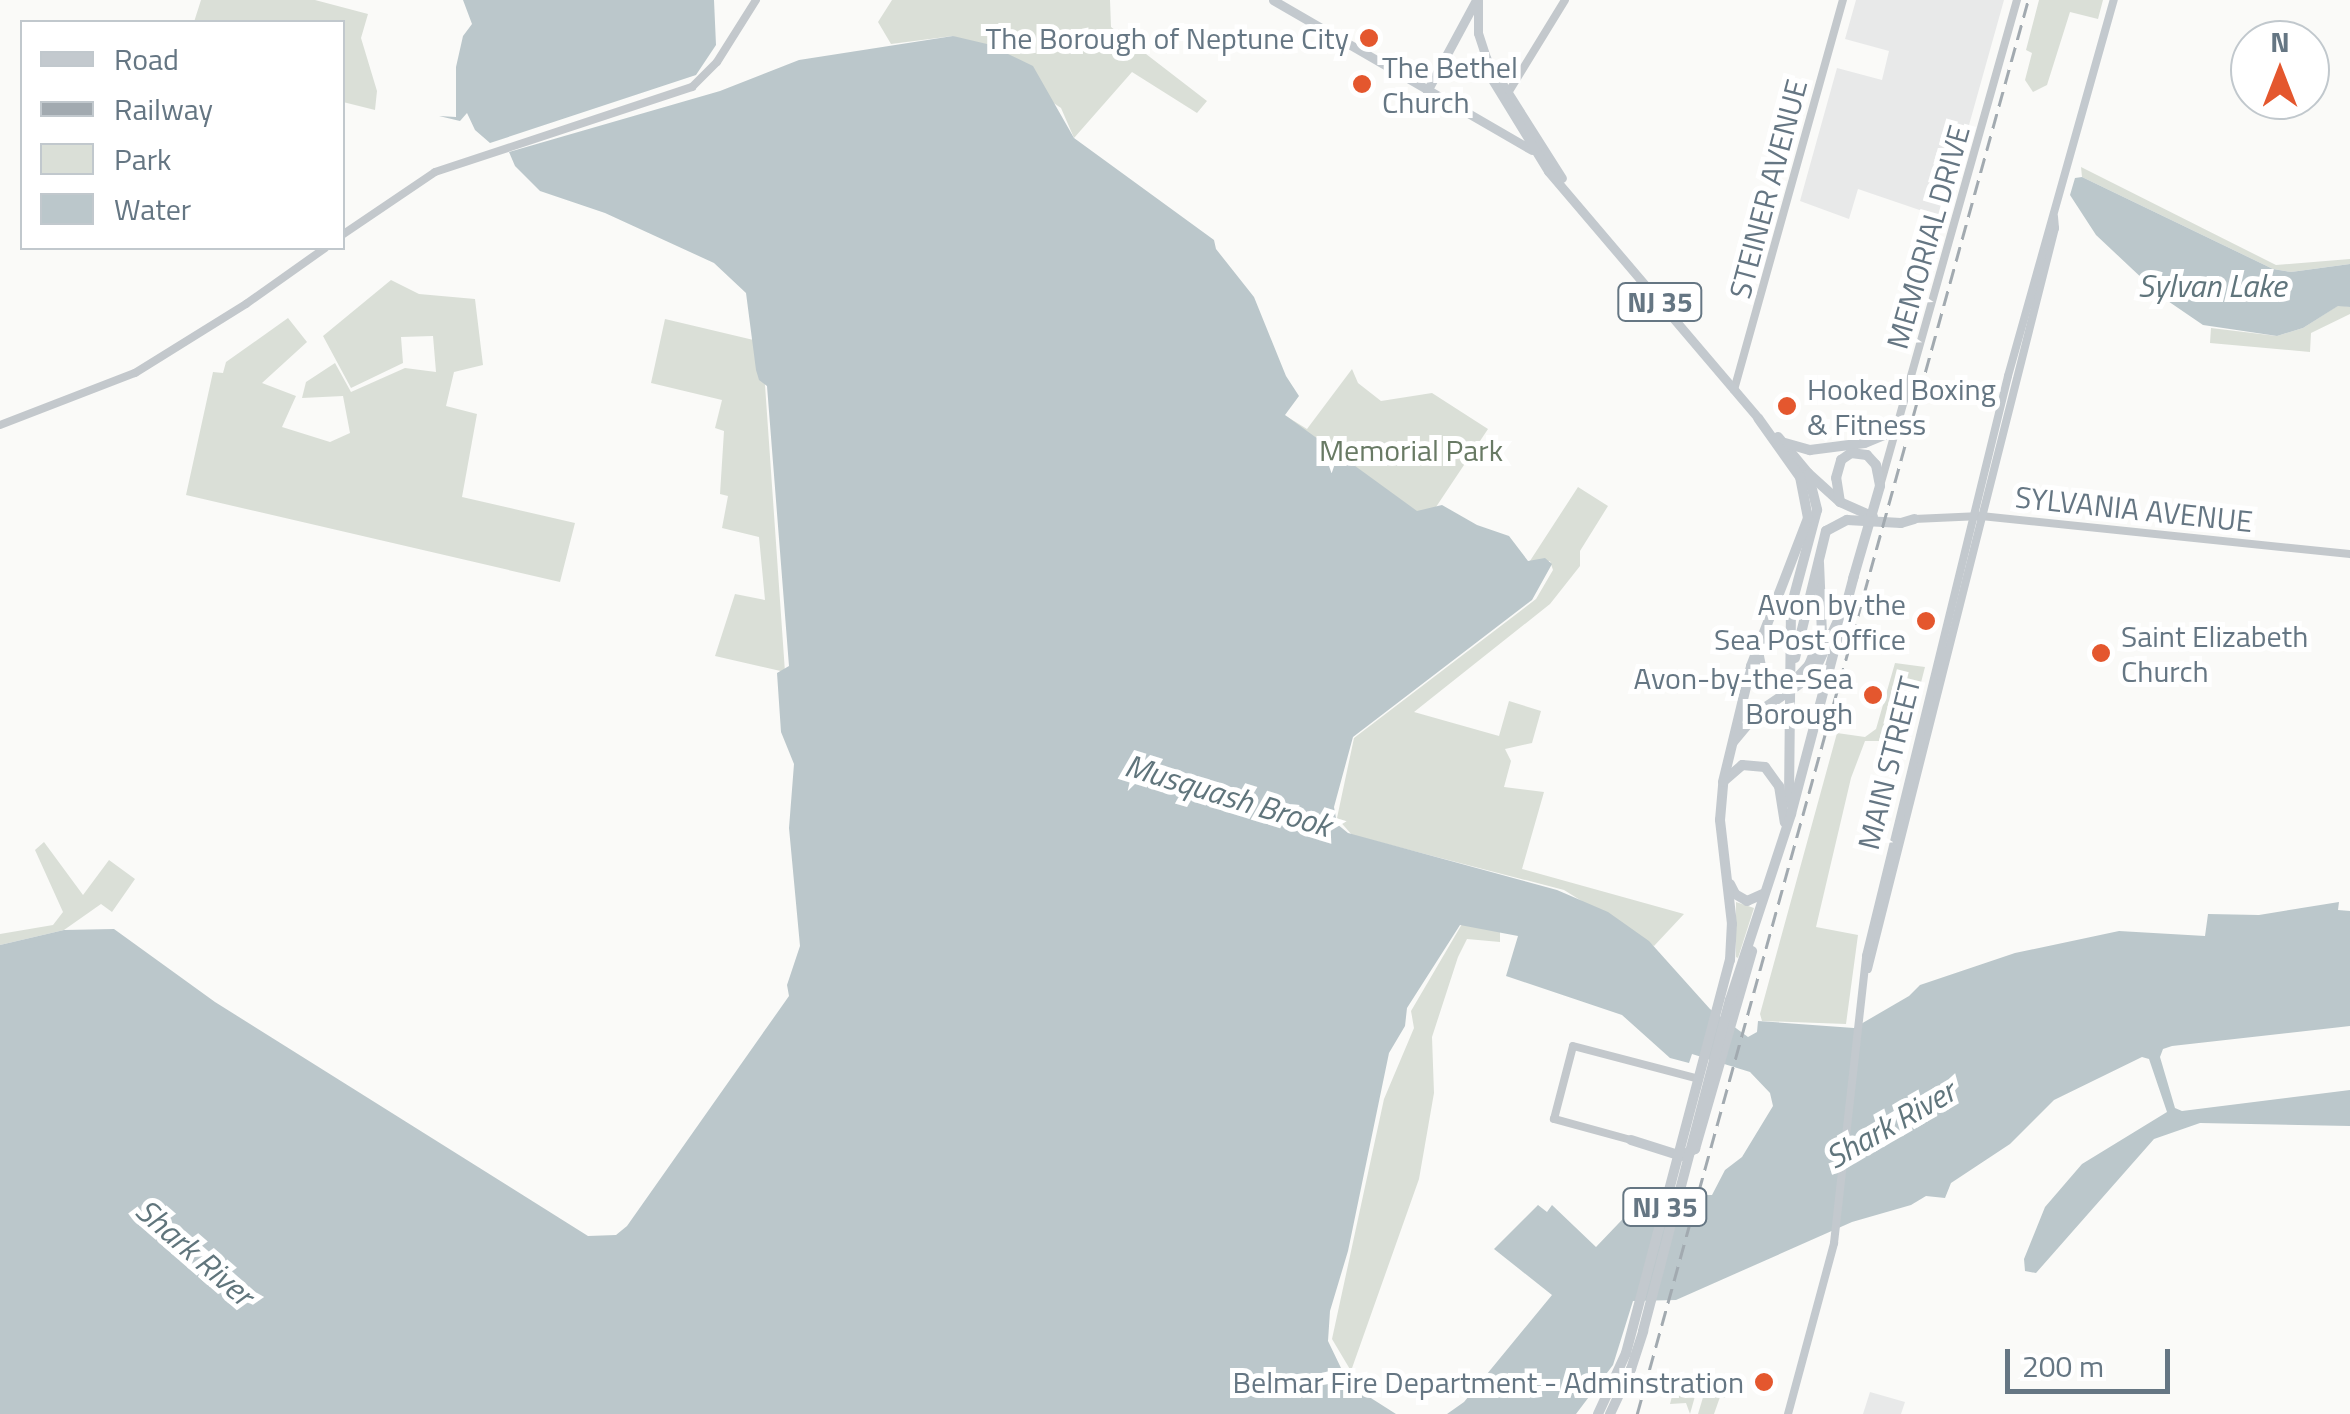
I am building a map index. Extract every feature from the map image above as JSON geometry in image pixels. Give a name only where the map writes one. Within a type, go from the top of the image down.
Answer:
[{"type":"highway","name":"NJ 35","points":[[1610,1414],[1639,1344],[1730,1000],[1786,829],[1792,783],[1792,598],[1817,510],[1808,474],[1758,418]]},
{"type":"highway","name":"NJ 35","points":[[1598,1414],[1626,1353],[1698,1079],[1730,1000],[1728,879],[1720,820],[1723,782],[1758,650],[1804,537],[1808,510],[1800,477],[1758,418]]},
{"type":"highway","points":[[1783,442],[1804,450],[1864,444],[1884,435],[1900,421]]},
{"type":"highway","points":[[1786,829],[1880,486],[1870,457],[1849,453],[1837,470],[1840,502]]},
{"type":"highway","points":[[1808,474],[1854,517]]},
{"type":"highway","points":[[1792,669],[1818,553],[1829,528],[1854,517],[1914,520]]},
{"type":"highway","points":[[1758,650],[1762,670],[1779,682],[1796,678],[1810,665],[1822,634],[1818,553]]},
{"type":"highway","points":[[1730,745],[1758,712],[1804,681],[1818,666],[1854,576]]},
{"type":"highway","points":[[1723,782],[1742,766],[1765,766],[1780,786],[1786,829]]},
{"type":"highway","points":[[1631,1140],[1668,1154],[1691,1153],[1699,1142],[1718,1078],[1730,1000],[1774,864]]},
{"type":"highway","points":[[1728,879],[1735,894],[1747,901],[1766,890]]},
{"type":"main road","points":[[1274,0],[1535,152],[1552,171]]},
{"type":"main road","points":[[1427,91],[1477,0]]},
{"type":"main road","name":"NJ 35","points":[[1477,0],[1478,34],[1488,72],[1535,152]]},
{"type":"main road","name":"MAIN STREET","points":[[1788,1414],[1834,1243],[1871,931],[2045,238],[2114,0]]},
{"type":"main road","points":[[1457,34],[1478,34]]},
{"type":"main road","name":"NJ 35","points":[[1486,58],[1552,171],[1758,418]]},
{"type":"main road","points":[[1508,138],[1552,171]]},
{"type":"street","points":[[345,232],[427,176],[698,83],[717,62],[756,0]]},
{"type":"street","points":[[1508,93],[1566,0]]},
{"type":"street","name":"STEINER AVENUE","points":[[1734,390],[1843,0]]},
{"type":"street","name":"MEMORIAL DRIVE","points":[[1880,486],[2018,0]]},
{"type":"street","points":[[0,425],[135,373],[246,304],[321,250]]},
{"type":"street","name":"SYLVANIA AVENUE","points":[[1914,520],[1977,516],[2350,554]]},
{"type":"street","points":[[1631,1140],[1554,1119],[1574,1046],[1698,1079]]},
{"type":"shaded area","points":[[1856,0],[2004,0],[1943,218],[1858,189],[1849,219],[1800,201],[1837,68],[1882,80],[1889,51],[1845,39]]},
{"type":"shaded area","points":[[1870,1392],[1905,1402],[1901,1414],[1863,1414]]},
{"type":"green space","points":[[201,0],[315,0],[368,14],[361,38],[377,91],[375,110],[345,102],[345,20],[195,20]]},
{"type":"green space","points":[[892,0],[1110,0],[1111,27],[1207,101],[1197,113],[1132,72],[1074,138],[1061,108],[953,36],[891,44],[878,22]]},
{"type":"green space","points":[[2039,0],[2103,0],[2098,19],[2070,12],[2047,85],[2033,92],[2025,80],[2032,53],[2026,50]]},
{"type":"green space","points":[[2081,167],[2276,265],[2350,259],[2350,264],[2291,272],[2273,269],[2082,177]]},
{"type":"green space","points":[[391,280],[419,294],[475,299],[483,365],[454,372],[446,406],[477,414],[462,497],[575,523],[560,582],[186,495],[213,372],[223,373],[226,362],[288,318],[307,342],[262,383],[296,396],[282,427],[330,442],[350,433],[343,396],[302,398],[306,382],[335,363],[351,392],[405,368],[436,372],[433,336],[401,337],[403,363],[351,388],[323,336]]},
{"type":"green space","points":[[2339,305],[2350,307],[2350,314],[2311,333],[2310,352],[2210,343],[2211,328],[2277,336],[2303,328]]},
{"type":"green space","points":[[665,319],[762,342],[785,672],[715,656],[735,594],[765,600],[759,537],[722,528],[728,496],[720,494],[724,431],[715,428],[722,400],[651,383]]},
{"type":"green space","name":"Memorial Park","points":[[1352,369],[1358,383],[1381,401],[1432,393],[1488,429],[1436,507],[1416,516],[1307,441],[1286,416],[1307,429]]},
{"type":"green space","points":[[1578,487],[1608,506],[1580,551],[1580,566],[1550,604],[1414,712],[1499,736],[1509,701],[1541,711],[1532,743],[1505,749],[1511,761],[1504,787],[1544,792],[1522,869],[1684,914],[1654,946],[1564,890],[1352,835],[1337,818],[1354,738],[1536,599],[1553,570],[1550,561],[1528,564]]},
{"type":"green space","points":[[1895,663],[1925,667],[1906,741],[1865,741],[1851,778],[1816,927],[1858,935],[1846,1024],[1762,1021],[1760,1014],[1837,733],[1865,737],[1876,729]]},
{"type":"green space","points":[[44,842],[83,895],[109,860],[135,879],[112,912],[101,904],[64,930],[0,945],[0,934],[53,925],[63,912],[35,850]]},
{"type":"green space","points":[[1736,902],[1754,908],[1738,958],[1736,957]]},
{"type":"green space","points":[[1462,924],[1500,930],[1500,942],[1467,939],[1458,957],[1432,1037],[1434,1093],[1419,1179],[1351,1371],[1332,1339],[1384,1099],[1414,1028],[1411,1011]]},
{"type":"green space","points":[[1677,1377],[1699,1382],[1690,1414],[1686,1403],[1670,1404]]},
{"type":"green space","points":[[1707,1384],[1722,1389],[1721,1394],[1730,1398],[1720,1397],[1714,1414],[1698,1414]]},
{"type":"water","points":[[463,0],[714,0],[716,45],[696,75],[490,143],[475,130],[467,113],[460,121],[439,116],[456,117],[456,67],[463,36],[472,24]]},
{"type":"water","points":[[953,36],[987,44],[1033,66],[1074,138],[1214,240],[1216,249],[1254,297],[1286,376],[1299,396],[1285,415],[1417,511],[1442,505],[1477,525],[1509,536],[1528,561],[1545,558],[1552,564],[1532,600],[1353,737],[1334,807],[1337,824],[1348,833],[1557,890],[1608,912],[1649,941],[1710,1009],[1748,1037],[1757,1032],[1758,1021],[1854,1028],[1909,996],[1920,985],[2015,953],[2119,931],[2205,936],[2208,914],[2259,915],[2339,902],[2338,910],[2350,911],[2350,1026],[2172,1046],[2163,1049],[2160,1057],[2175,1108],[2182,1111],[2350,1090],[2350,1126],[2200,1123],[2154,1139],[2036,1273],[2025,1271],[2024,1259],[2045,1207],[2082,1164],[2167,1112],[2149,1059],[2142,1057],[2054,1100],[2010,1144],[1951,1183],[1945,1198],[1926,1196],[1911,1205],[1852,1222],[1676,1300],[1633,1301],[1613,1365],[1576,1414],[1447,1414],[1464,1402],[1552,1295],[1494,1249],[1538,1205],[1547,1212],[1552,1205],[1596,1247],[1639,1202],[1651,1196],[1712,1195],[1725,1170],[1742,1157],[1773,1106],[1770,1093],[1750,1072],[1692,1054],[1689,1063],[1670,1058],[1622,1015],[1506,976],[1518,936],[1460,925],[1407,1008],[1405,1026],[1389,1053],[1348,1251],[1330,1311],[1328,1341],[1341,1368],[1363,1393],[1396,1414],[0,1414],[0,945],[64,930],[114,929],[215,1002],[588,1236],[616,1235],[627,1226],[789,996],[787,985],[800,946],[789,828],[794,764],[781,732],[777,673],[789,666],[767,386],[759,380],[756,370],[746,293],[714,263],[605,213],[540,191],[515,166],[509,152],[720,91],[799,60]]},
{"type":"water","name":"Sylvan Lake","points":[[2082,177],[2273,269],[2291,272],[2350,264],[2350,307],[2338,306],[2303,328],[2277,336],[2203,325],[2162,297],[2096,235],[2070,195],[2075,178]]},
{"type":"railway","points":[[1637,1414],[2028,0]]},
{"type":"place","name":"The Borough of Neptune City","points":[[1369,38]]},
{"type":"place","name":"The Bethel Church","points":[[1362,84]]},
{"type":"place","name":"Hooked Boxing & Fitness","points":[[1787,406]]},
{"type":"place","name":"Avon by the Sea Post Office","points":[[1926,621]]},
{"type":"place","name":"Saint Elizabeth Church","points":[[2101,653]]},
{"type":"place","name":"Avon-by-the-Sea Borough","points":[[1873,695]]},
{"type":"place","name":"Belmar Fire Department - Adminstration","points":[[1764,1382]]},
{"type":"water label","name":"Musquash Brook","points":[[1228,795]]},
{"type":"water label","name":"Shark River","points":[[1890,1124]]},
{"type":"water label","name":"Shark River","points":[[195,1252]]}]
